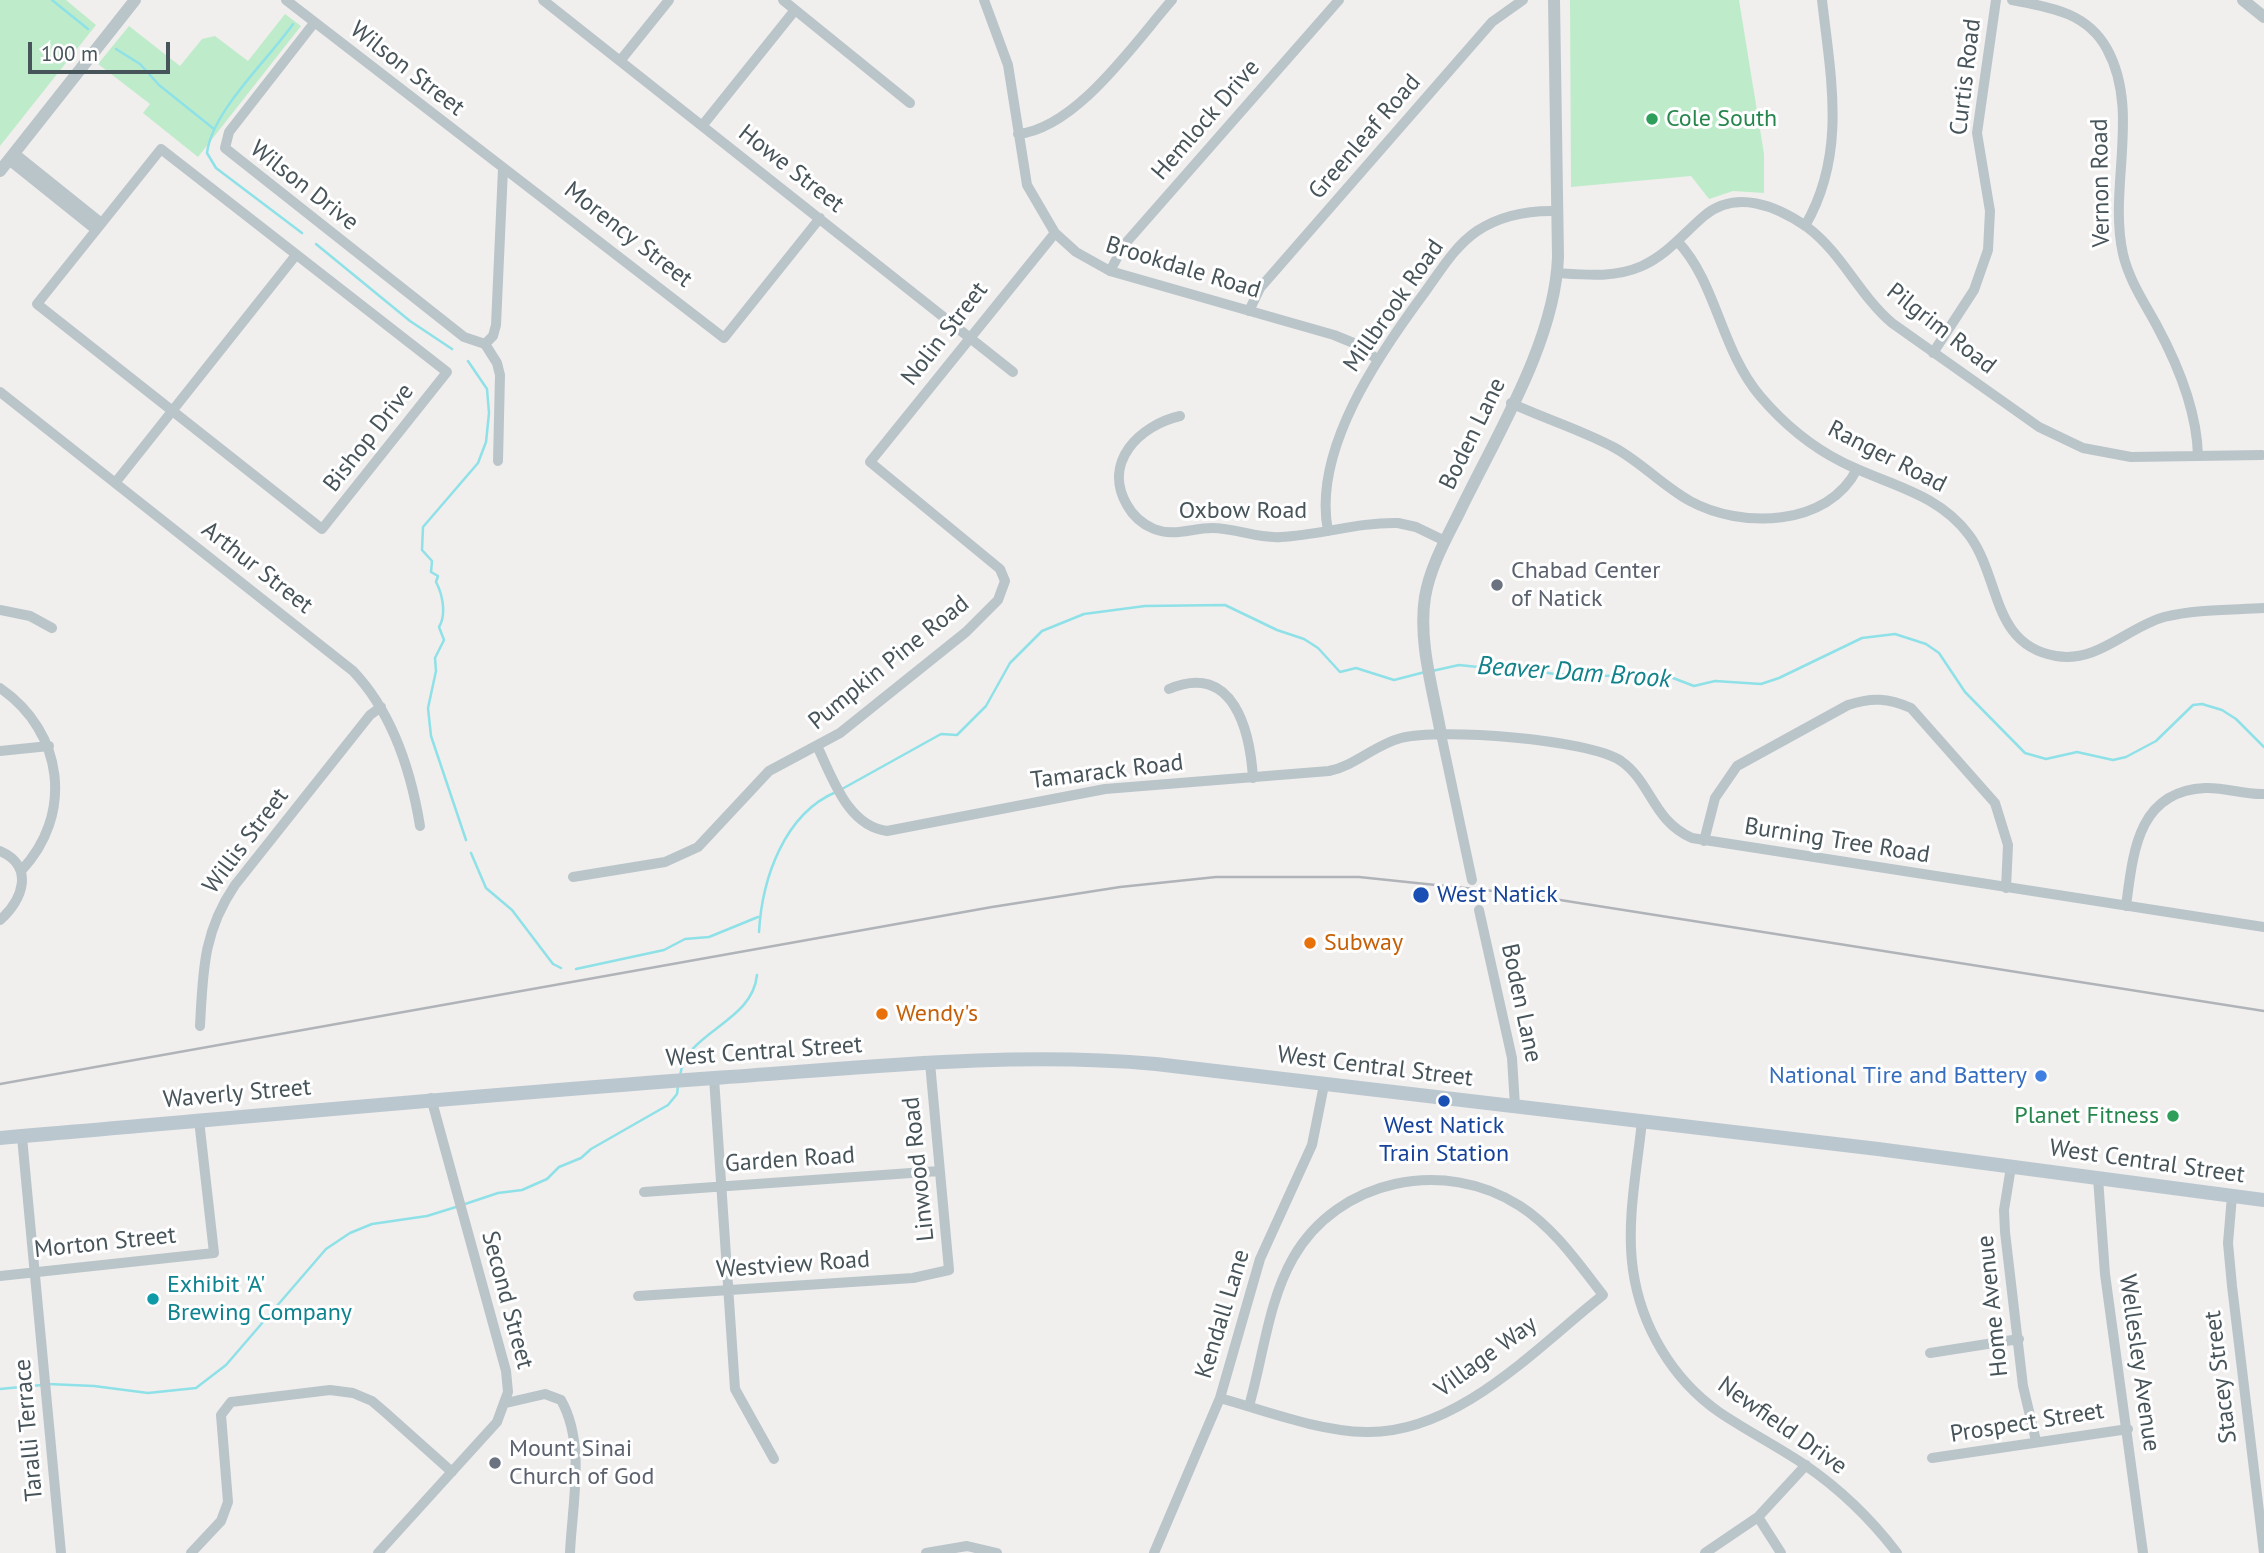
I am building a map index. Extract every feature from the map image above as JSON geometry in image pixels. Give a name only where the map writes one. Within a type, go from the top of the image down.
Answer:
[{"type":"main road","name":"West Central Street","points":[[478,1095],[930,1063],[1097,1059],[1642,1121],[2264,1200]]},
{"type":"main road","name":"Waverly Street","points":[[0,1139],[478,1095]]},
{"type":"street","points":[[0,171],[135,0]]},
{"type":"street","name":"Wilson Street","points":[[286,0],[503,169]]},
{"type":"street","name":"Howe Street","points":[[543,0],[1013,372]]},
{"type":"street","points":[[620,61],[669,0]]},
{"type":"street","points":[[783,0],[910,103]]},
{"type":"street","name":"Brookdale Road","points":[[984,0],[1007,65],[1027,185],[1055,233],[1076,252],[1110,271],[1345,339],[1377,359]]},
{"type":"street","name":"Hemlock Drive","points":[[1110,271],[1124,245],[1339,0]]},
{"type":"street","name":"Greenleaf Road","points":[[1249,311],[1260,288],[1492,22],[1523,0]]},
{"type":"street","name":"Boden Lane","points":[[1472,880],[1430,678],[1424,632],[1426,595],[1445,541],[1549,317],[1558,273],[1554,0]]},
{"type":"street","points":[[1805,226],[1825,185],[1834,135],[1822,0]]},
{"type":"street","name":"Curtis Road","points":[[1933,353],[1974,290],[1988,250],[1990,211],[1978,133],[1996,0]]},
{"type":"street","name":"Vernon Road","points":[[2012,0],[2050,7],[2073,15],[2092,29],[2111,59],[2118,84],[2121,116],[2119,229],[2123,253],[2130,278],[2179,373],[2194,420],[2198,457]]},
{"type":"street","points":[[2243,0],[2264,17]]},
{"type":"street","points":[[1018,134],[1043,128],[1075,106],[1168,2]]},
{"type":"street","points":[[702,126],[795,10]]},
{"type":"street","name":"Wilson Drive","points":[[314,23],[229,132],[225,148],[464,337],[485,344]]},
{"type":"street","name":"Bishop Drive","points":[[161,149],[447,372],[322,529],[37,304],[97,225],[161,149]]},
{"type":"street","points":[[11,157],[97,225]]},
{"type":"street","points":[[498,461],[500,375],[485,344],[493,336],[496,325],[500,179],[503,169]]},
{"type":"street","name":"Morency Street","points":[[503,169],[553,204],[724,338],[820,218]]},
{"type":"street","name":"Pilgrim Road","points":[[1558,273],[1600,275],[1628,271],[1652,261],[1678,242],[1706,214],[1735,202],[1768,207],[1805,226],[1833,252],[1881,314],[2026,419],[2067,442],[2123,456],[2262,455]]},
{"type":"street","name":"Millbrook Road","points":[[1328,531],[1324,498],[1328,472],[1360,392],[1377,359],[1467,239],[1488,224],[1512,215],[1558,211]]},
{"type":"street","name":"Nolin Street","points":[[1005,581],[994,564],[870,462],[1055,233]]},
{"type":"street","name":"Ranger Road","points":[[1678,242],[1697,267],[1735,360],[1759,394],[1808,441],[1857,469],[1918,493],[1959,524],[1983,559],[1997,603],[2012,634],[2034,649],[2047,654],[2072,657],[2096,652],[2141,625],[2173,615],[2264,608]]},
{"type":"street","points":[[115,483],[296,255]]},
{"type":"street","name":"Arthur Street","points":[[0,392],[341,660],[365,683],[381,708],[402,757],[420,826]]},
{"type":"street","points":[[1511,403],[1606,444],[1690,501],[1728,514],[1770,518],[1810,510],[1841,492],[1857,469]]},
{"type":"street","name":"Oxbow Road","points":[[1180,416],[1149,427],[1125,452],[1119,482],[1125,502],[1137,518],[1151,528],[1170,532],[1217,528],[1278,538],[1398,523],[1416,527],[1445,541]]},
{"type":"street","name":"Pumpkin Pine Road","points":[[573,877],[623,871],[688,853],[706,839],[769,771],[818,748],[840,733],[974,626],[998,600],[1005,581]]},
{"type":"street","points":[[0,610],[30,617],[52,628]]},
{"type":"street","points":[[1170,689],[1180,684],[1201,684],[1231,701],[1248,731],[1253,778]]},
{"type":"street","points":[[0,688],[30,715],[48,746],[57,781],[53,817],[39,850],[21,871]]},
{"type":"street","points":[[1704,841],[1715,798],[1737,766],[1848,705],[1865,699],[1893,700],[1911,708],[1995,803],[2008,845],[2006,888]]},
{"type":"street","name":"Willis Street","points":[[200,1026],[206,950],[219,910],[235,885],[362,726],[381,708]]},
{"type":"street","name":"Tamarack Road","points":[[818,748],[845,800],[867,827],[897,831],[1105,789],[1340,769],[1363,760],[1390,741],[1441,734]]},
{"type":"street","name":"Burning Tree Road","points":[[1441,734],[1574,747],[1610,755],[1630,769],[1668,824],[1680,833],[1704,841],[2264,927]]},
{"type":"street","points":[[0,751],[48,746]]},
{"type":"street","points":[[2126,906],[2136,841],[2146,820],[2161,804],[2182,793],[2204,788],[2264,794]]},
{"type":"street","points":[[0,851],[13,859],[21,871],[20,896],[0,920]]},
{"type":"street","name":"Boden Lane","points":[[1479,910],[1513,1058],[1515,1106]]},
{"type":"street","name":"Linwood Road","points":[[930,1063],[949,1270]]},
{"type":"street","points":[[714,1078],[736,1389],[745,1411],[774,1459]]},
{"type":"street","name":"Kendall Lane","points":[[1154,1553],[1220,1398],[1261,1259],[1312,1145],[1324,1085]]},
{"type":"street","name":"Second Street","points":[[378,1553],[497,1422],[506,1403],[506,1371],[431,1098]]},
{"type":"street","name":"Morton Street","points":[[0,1276],[214,1253],[199,1120]]},
{"type":"street","name":"Newfield Drive","points":[[1642,1121],[1632,1213],[1631,1250],[1636,1290],[1650,1329],[1673,1367],[1701,1397],[1730,1419],[1806,1465],[1857,1507],[1897,1553]]},
{"type":"street","name":"Taralli Terrace","points":[[22,1137],[61,1553]]},
{"type":"street","name":"Home Avenue","points":[[2011,1167],[2004,1210],[2023,1386],[2036,1441]]},
{"type":"street","name":"Garden Road","points":[[644,1192],[939,1171]]},
{"type":"street","name":"Wellesley Avenue","points":[[2098,1178],[2105,1274],[2143,1553]]},
{"type":"street","name":"Village Way","points":[[1220,1398],[1249,1406],[1352,1430],[1380,1431],[1413,1426],[1444,1415],[1471,1400],[1603,1295],[1554,1234],[1531,1213],[1505,1197],[1452,1180],[1422,1179],[1381,1186],[1334,1212],[1306,1238],[1293,1258],[1278,1297],[1249,1406]]},
{"type":"street","name":"Stacey Street","points":[[2232,1196],[2228,1233],[2230,1265],[2264,1553]]},
{"type":"street","name":"Westview Road","points":[[638,1296],[913,1278],[949,1270]]},
{"type":"street","points":[[1930,1353],[2019,1339]]},
{"type":"street","points":[[191,1553],[221,1521],[228,1502],[221,1425],[225,1407],[239,1399],[330,1390],[353,1393],[386,1413],[452,1472]]},
{"type":"street","points":[[506,1403],[545,1394],[561,1400],[565,1407],[575,1452],[570,1553]]},
{"type":"street","name":"Prospect Street","points":[[1932,1458],[2128,1429]]},
{"type":"street","points":[[1705,1553],[1758,1517],[1806,1465]]},
{"type":"street","points":[[1758,1517],[1781,1553]]},
{"type":"street","points":[[926,1553],[967,1546],[997,1553]]},
{"type":"green space","points":[[0,0],[66,0],[96,25],[0,146]]},
{"type":"green space","points":[[1570,0],[1739,0],[1764,154],[1764,193],[1733,191],[1709,199],[1691,176],[1571,187]]},
{"type":"green space","points":[[285,14],[301,26],[198,157],[143,113],[150,104],[98,64],[129,26],[180,66],[202,39],[215,36],[248,61]]},
{"type":"waterway","points":[[52,0],[88,29]]},
{"type":"waterway","points":[[293,24],[230,103],[211,137],[207,153],[216,168],[302,233]]},
{"type":"waterway","points":[[116,49],[140,64],[159,85],[214,129]]},
{"type":"waterway","points":[[316,244],[410,321],[452,349]]},
{"type":"waterway","points":[[466,840],[431,736],[428,708],[436,671],[435,658],[444,640],[439,627],[443,610],[436,582],[438,576],[431,572],[432,561],[422,550],[423,527],[478,463],[486,442],[489,413],[487,389],[468,361]]},
{"type":"waterway","name":"Beaver Dam Brook","points":[[842,789],[941,734],[957,735],[986,706],[1010,663],[1042,631],[1084,614],[1145,606],[1225,605],[1277,630],[1304,639],[1318,648],[1340,672],[1356,668],[1394,680],[1425,672]]},
{"type":"waterway","name":"Beaver Dam Brook","points":[[1432,671],[1459,665],[1478,667],[1493,663],[1554,674],[1673,678],[1694,686],[1715,681],[1761,684],[1862,638],[1895,634],[1926,644],[1939,653],[1965,692],[2025,753],[2046,759],[2077,752],[2113,760],[2126,757],[2156,741],[2193,705],[2202,704],[2222,710],[2236,719],[2264,747]]},
{"type":"waterway","name":"Beaver Dam Brook","points":[[759,932],[765,891],[779,850],[802,816],[818,802],[836,792]]},
{"type":"waterway","points":[[471,853],[486,888],[512,910],[553,964],[561,968]]},
{"type":"waterway","points":[[576,969],[664,950],[685,939],[709,937],[758,917]]},
{"type":"waterway","name":"Beaver Dam Brook","points":[[680,1076],[693,1048],[744,1005],[752,992],[757,975]]},
{"type":"waterway","name":"Beaver Dam Brook","points":[[462,1205],[498,1193],[522,1190],[547,1179],[559,1167],[581,1158],[591,1149],[668,1105],[677,1094],[678,1086]]},
{"type":"waterway","name":"Beaver Dam Brook","points":[[48,1384],[94,1386],[148,1393],[196,1388],[226,1365],[326,1249],[350,1233],[372,1224],[427,1216],[456,1207]]},
{"type":"waterway","name":"Beaver Dam Brook","points":[[0,1389],[42,1385]]},
{"type":"railway","points":[[0,1084],[992,907],[1120,887],[1216,877],[1359,877],[1522,894],[2264,1011]]},
{"type":"place","name":"Cole South","points":[[1652,119]]},
{"type":"place","name":"Chabad Center of Natick","points":[[1497,585]]},
{"type":"place","name":"West Natick","points":[[1421,895]]},
{"type":"place","name":"Subway","points":[[1310,943]]},
{"type":"place","name":"Wendy's","points":[[882,1014]]},
{"type":"place","name":"National Tire and Battery","points":[[2041,1076]]},
{"type":"place","name":"West Natick Train Station","points":[[1444,1101]]},
{"type":"place","name":"Planet Fitness","points":[[2173,1116]]},
{"type":"place","name":"Exhibit 'A' Brewing Company","points":[[153,1299]]},
{"type":"place","name":"Mount Sinai Church of God","points":[[495,1463]]}]
